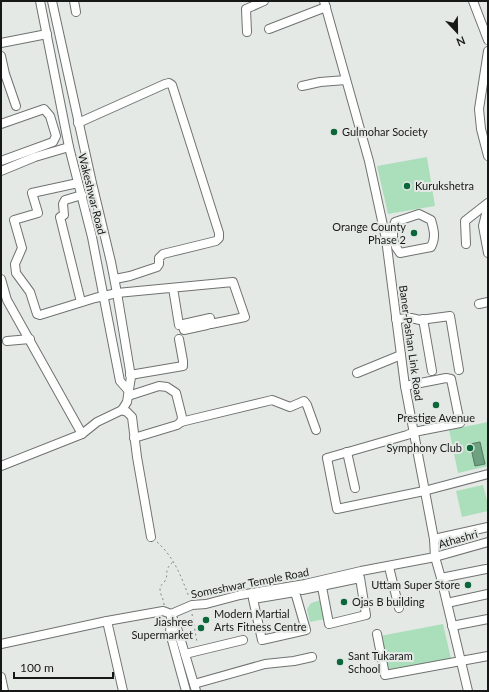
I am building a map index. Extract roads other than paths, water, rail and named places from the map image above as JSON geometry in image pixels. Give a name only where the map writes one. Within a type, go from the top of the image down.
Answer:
[{"type":"street","name":"Wakeshwar Road","points":[[40,1],[69,147],[92,237],[120,381],[128,393]]},
{"type":"street","name":"Wakeshwar Road","points":[[52,1],[78,123],[115,279],[130,375],[128,393],[122,410]]},
{"type":"street","points":[[74,1],[76,12]]},
{"type":"street","points":[[247,32],[246,9],[264,1]]},
{"type":"street","points":[[473,1],[488,40]]},
{"type":"street","points":[[269,29],[324,6]]},
{"type":"street","name":"Baner-Pashan Link Road","points":[[324,6],[390,239],[396,319],[401,355],[424,491],[434,539],[435,557],[468,691]]},
{"type":"street","points":[[1,43],[47,34]]},
{"type":"street","points":[[1,56],[3,75],[16,106]]},
{"type":"street","points":[[487,56],[485,85],[479,109],[481,128],[488,156]]},
{"type":"street","points":[[302,86],[320,82],[346,80]]},
{"type":"street","points":[[78,123],[165,84],[169,83],[172,85],[219,233],[219,238],[216,241],[163,254],[157,267],[130,276],[115,279]]},
{"type":"street","points":[[1,124],[44,109],[50,116],[56,136],[52,142],[1,161]]},
{"type":"street","points":[[53,126],[65,123]]},
{"type":"street","points":[[1,171],[35,157],[69,147]]},
{"type":"street","points":[[78,183],[32,193],[38,213],[14,220],[22,248],[15,269],[19,279],[30,292],[36,313],[40,315],[80,302],[117,293],[233,282],[245,317],[211,324],[210,318],[179,325],[173,288]]},
{"type":"street","points":[[80,302],[60,217],[64,215],[64,200],[82,196]]},
{"type":"street","points":[[466,244],[465,221],[488,205]]},
{"type":"street","points":[[488,205],[482,226],[488,253]]},
{"type":"street","points":[[419,214],[431,220],[434,228],[435,240],[431,247],[400,253],[390,239],[395,222],[419,214]]},
{"type":"street","points":[[1,279],[7,300],[82,434]]},
{"type":"street","points":[[479,304],[488,302]]},
{"type":"street","points":[[396,319],[422,319],[450,316],[459,370]]},
{"type":"street","points":[[422,319],[432,371]]},
{"type":"street","points":[[182,324],[184,330],[207,325]]},
{"type":"street","points":[[7,341],[30,339]]},
{"type":"street","points":[[130,375],[182,366],[183,361],[179,339]]},
{"type":"street","points":[[357,374],[401,355]]},
{"type":"street","points":[[406,386],[446,378],[451,379],[460,423],[414,432],[327,458],[337,509],[424,491],[488,474]]},
{"type":"street","points":[[128,393],[159,386],[167,387],[176,393],[182,417],[181,422]]},
{"type":"street","points":[[134,438],[177,425],[181,422],[272,400],[290,407],[304,401],[307,405],[316,430]]},
{"type":"street","points":[[1,466],[82,434],[98,422],[122,410],[132,417],[134,438],[151,537]]},
{"type":"street","points":[[347,452],[355,488]]},
{"type":"street","points":[[434,539],[488,527]]},
{"type":"street","name":"Athashri","points":[[435,557],[488,542]]},
{"type":"street","name":"Someshwar Temple Road","points":[[1,644],[107,621],[167,613],[192,605],[206,604],[321,584],[361,571],[389,567],[435,557]]},
{"type":"street","points":[[389,567],[399,608]]},
{"type":"street","points":[[441,578],[486,569]]},
{"type":"street","points":[[360,578],[366,616],[329,624],[321,584],[360,578]]},
{"type":"street","points":[[252,596],[262,640],[306,630],[294,589]]},
{"type":"street","points":[[447,603],[488,594]]},
{"type":"street","points":[[167,613],[185,654],[195,688],[264,664],[294,661],[312,657]]},
{"type":"street","points":[[167,613],[170,633],[186,691]]},
{"type":"street","points":[[452,626],[488,619]]},
{"type":"street","points":[[107,621],[123,691]]},
{"type":"street","points":[[377,634],[385,675],[488,656]]},
{"type":"street","points":[[185,654],[243,640]]},
{"type":"street","points":[[1,677],[4,691]]},
{"type":"place","name":"Gulmohar Society","points":[[334,132]]},
{"type":"place","name":"Kurukshetra","points":[[407,186]]},
{"type":"place","name":"Orange County Phase 2","points":[[414,233]]},
{"type":"place","name":"Prestige Avenue","points":[[436,405]]},
{"type":"place","name":"Symphony Club","points":[[470,448]]},
{"type":"place","name":"Uttam Super Store","points":[[468,585]]},
{"type":"place","name":"Ojas B building","points":[[344,602]]},
{"type":"place","name":"Modern Martial Arts Fitness Centre","points":[[206,620]]},
{"type":"place","name":"Jiashree Supermarket","points":[[201,628]]},
{"type":"place","name":"Sant Tukaram School","points":[[340,662]]}]
